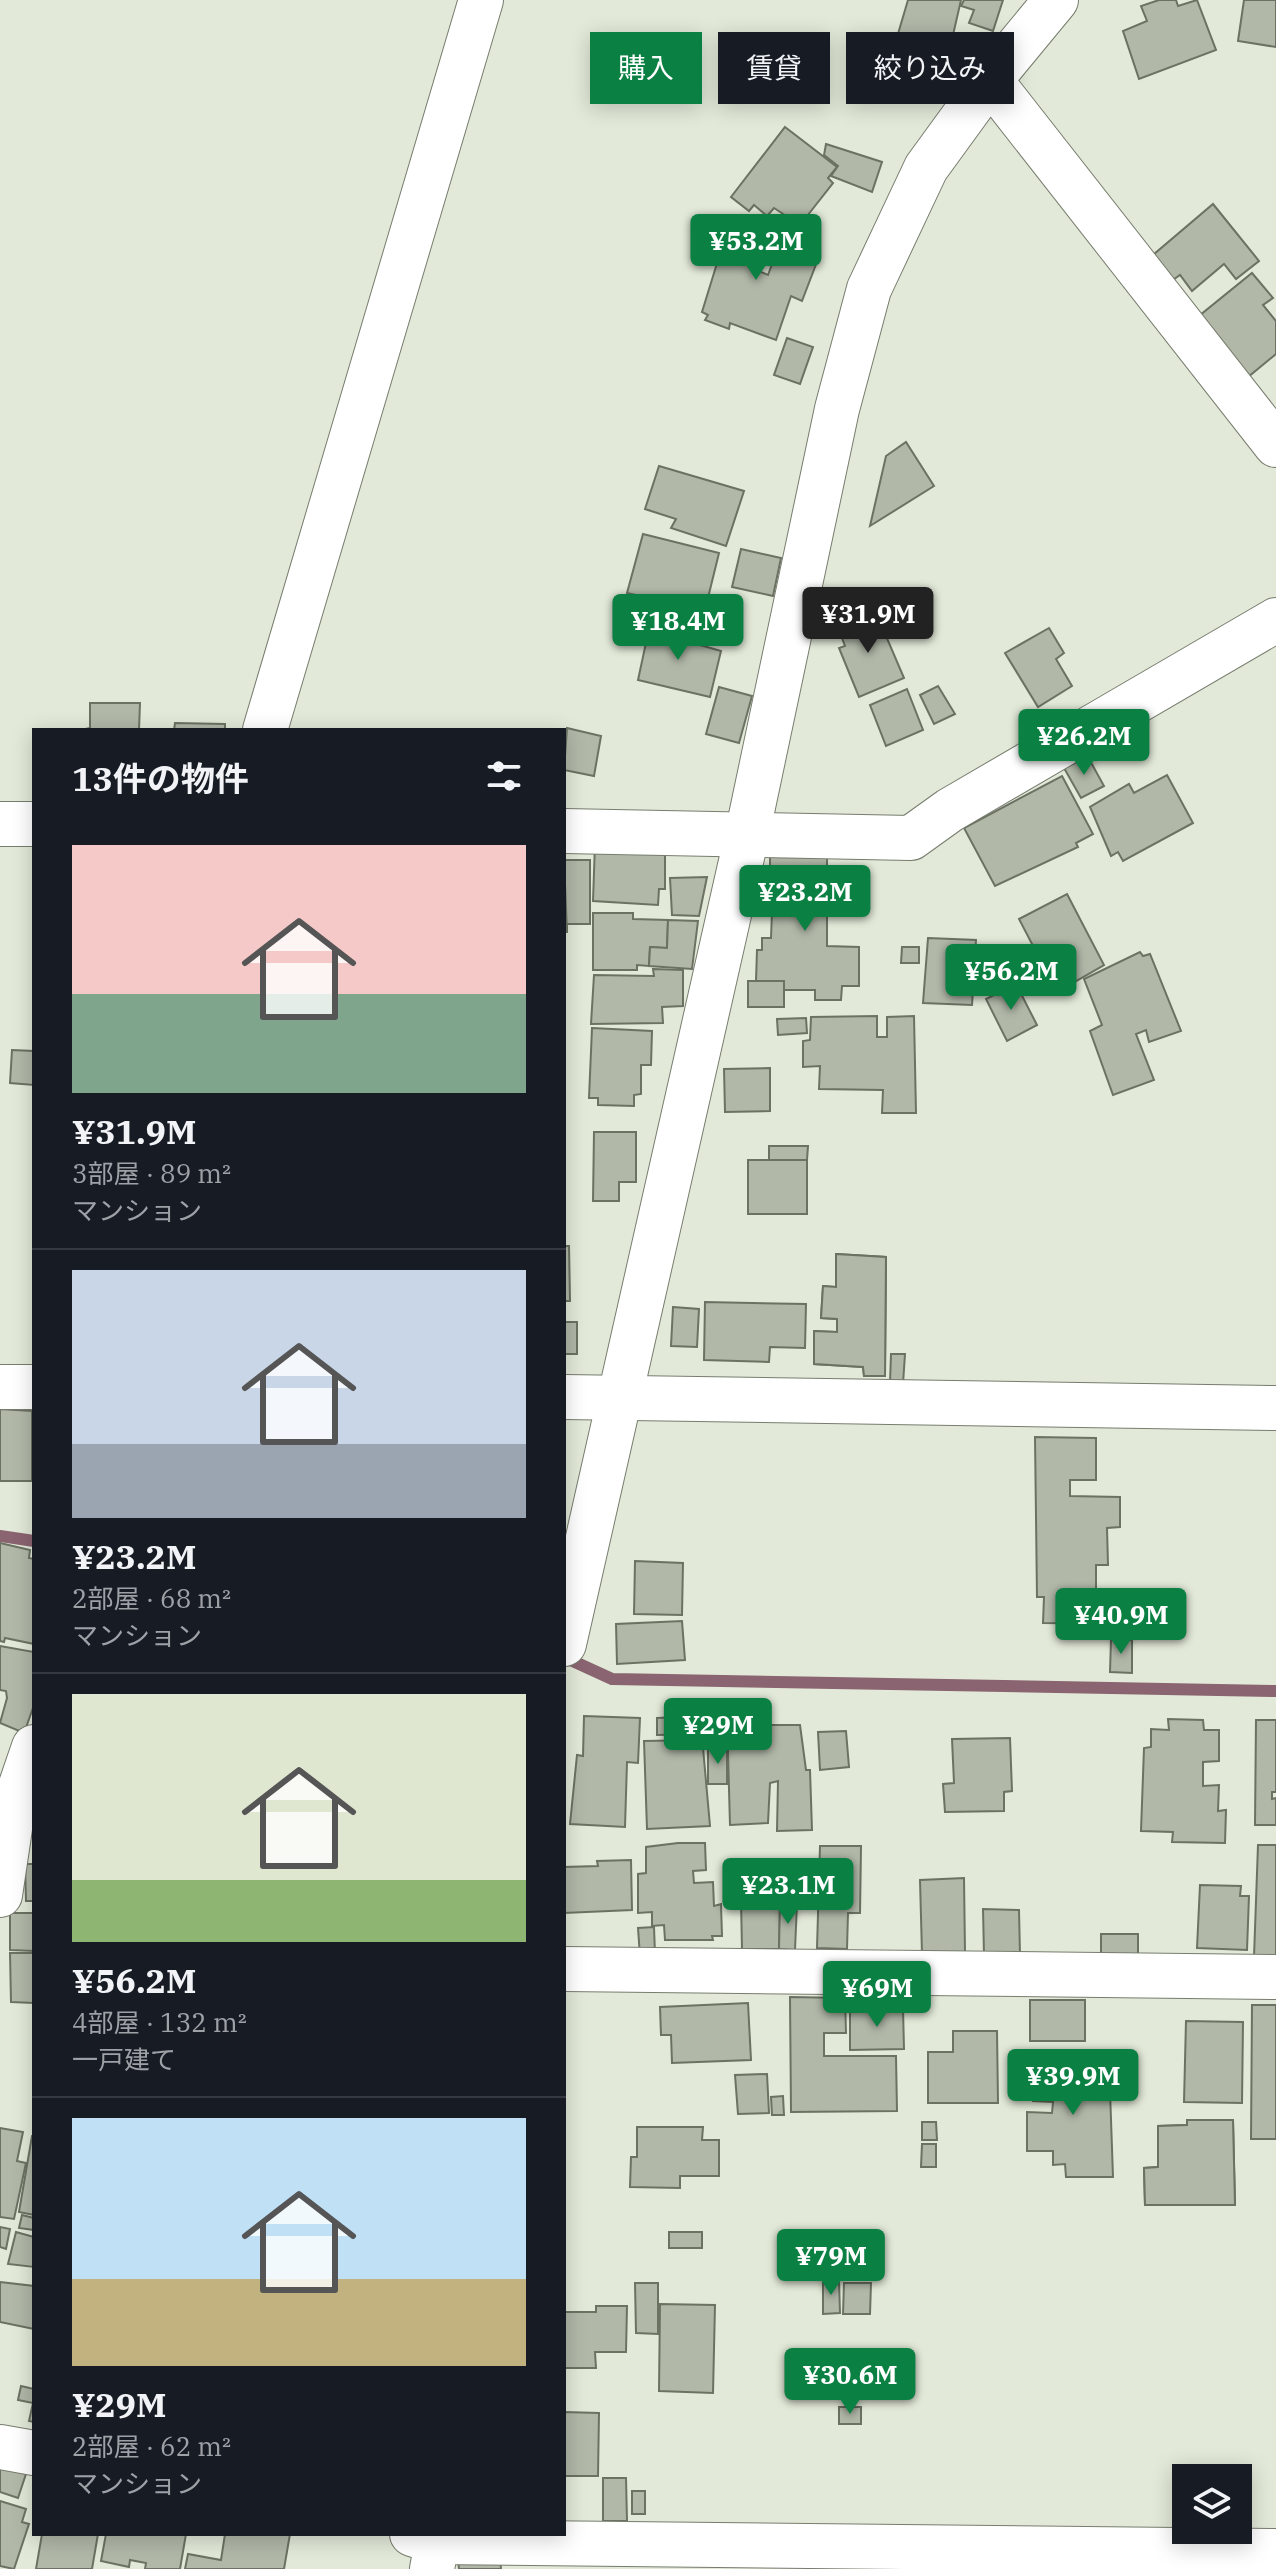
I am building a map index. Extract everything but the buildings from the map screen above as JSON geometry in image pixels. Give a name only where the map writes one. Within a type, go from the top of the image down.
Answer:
[{"type":"street","points":[[266,728],[481,0]]},
{"type":"street","points":[[1014,51],[1056,0]]},
{"type":"street","points":[[566,1633],[747,835],[834,424],[869,289],[926,168],[973,104]]},
{"type":"street","points":[[1009,104],[1276,445]]},
{"type":"street","points":[[566,831],[911,838],[950,810],[1276,620]]},
{"type":"street","points":[[0,824],[32,824]]},
{"type":"street","points":[[0,1387],[32,1387]]},
{"type":"street","points":[[566,1397],[1276,1408]]},
{"type":"street","points":[[0,1895],[13,1808],[32,1753]]},
{"type":"street","points":[[566,1969],[1276,1977]]},
{"type":"street","points":[[0,2447],[32,2453]]},
{"type":"street","points":[[430,2545],[1276,2551]]},
{"type":"waterway","points":[[0,1536],[32,1541]]},
{"type":"waterway","points":[[566,1658],[612,1679],[1276,1691]]}]
